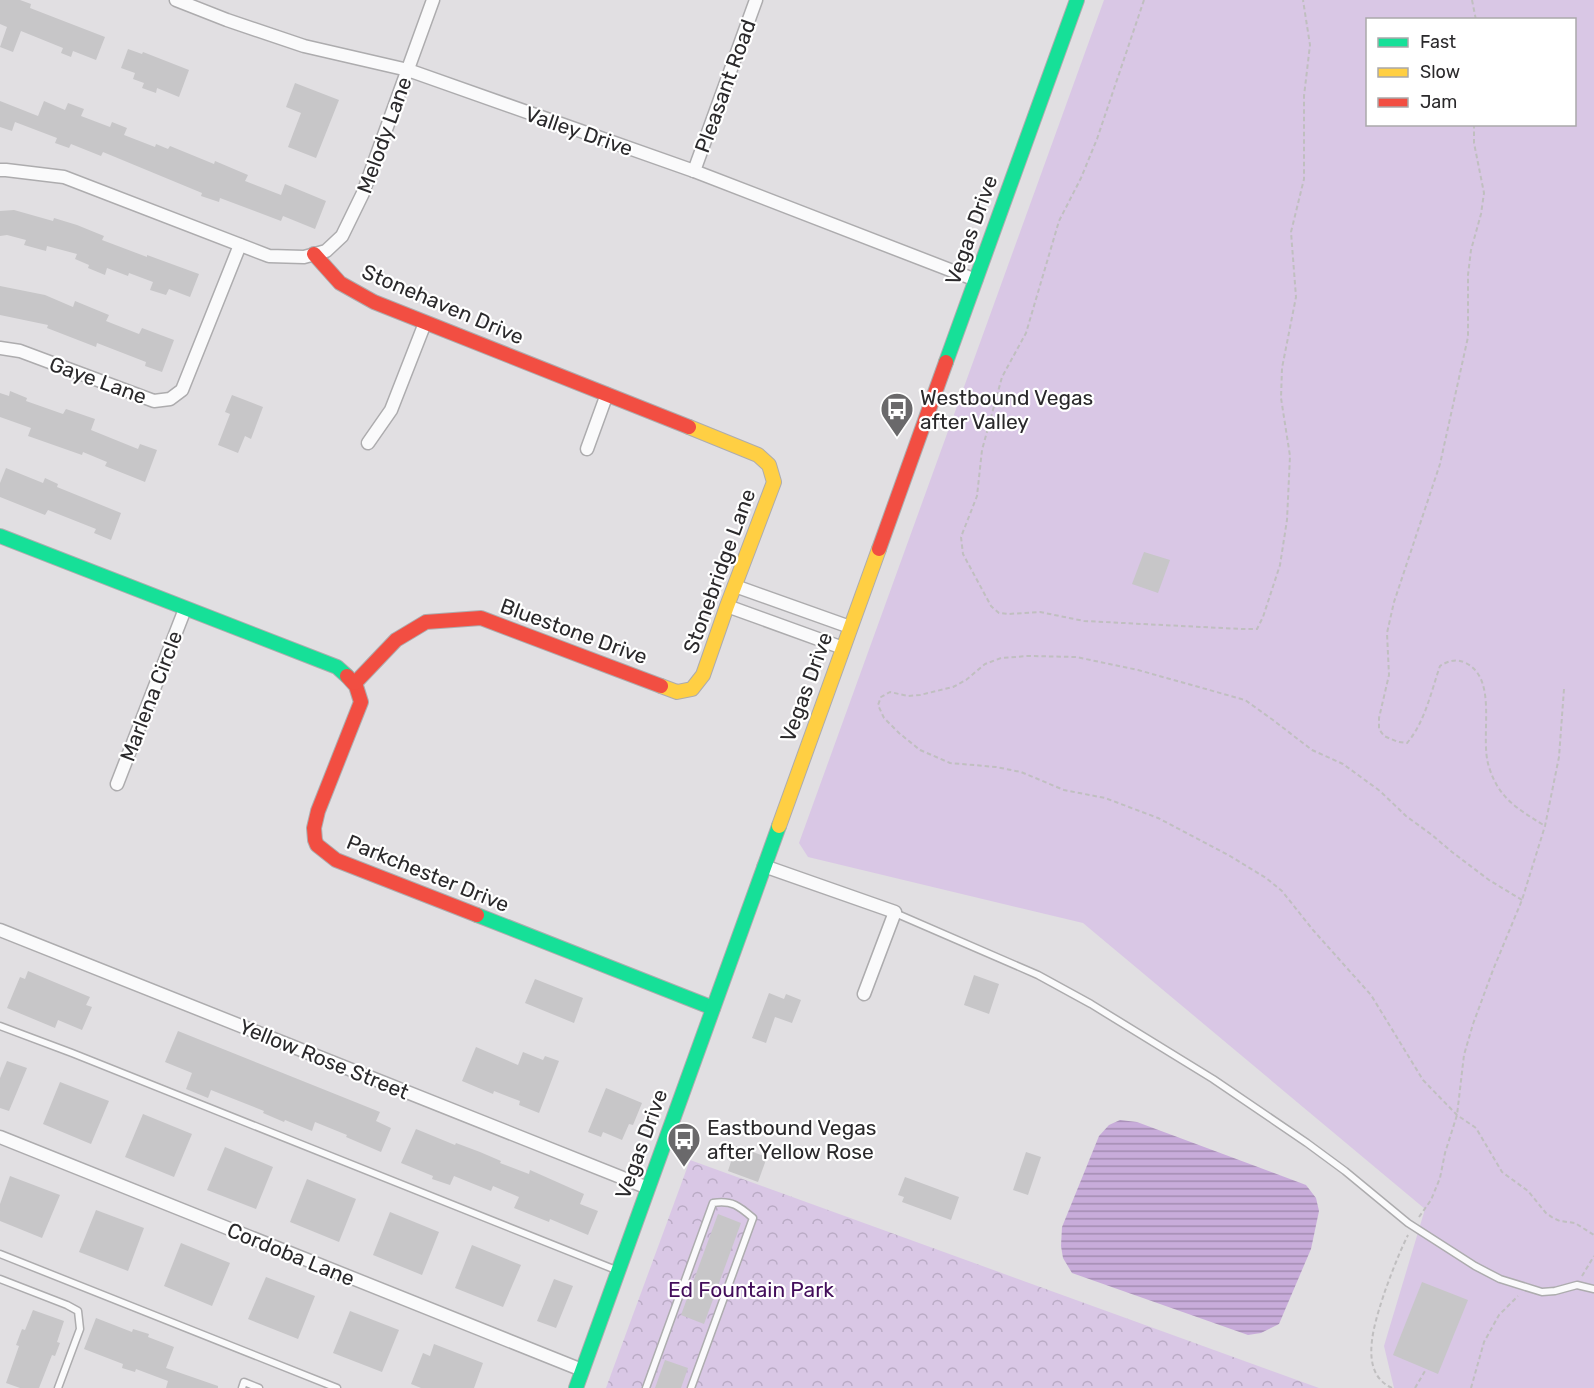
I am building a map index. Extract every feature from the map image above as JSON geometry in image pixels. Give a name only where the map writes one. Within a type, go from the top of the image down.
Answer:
[{"type":"street","name":"Valley Drive","points":[[176,0],[304,46],[408,70],[694,171],[976,279]]},
{"type":"street","name":"Melody Lane","points":[[314,254],[326,251],[342,236],[363,193],[433,0]]},
{"type":"street","name":"Pleasant Road","points":[[694,171],[756,0]]},
{"type":"street","name":"Vegas Drive","points":[[576,1388],[1077,0]]},
{"type":"street","points":[[0,171],[64,177],[269,256],[304,257],[314,254]]},
{"type":"street","name":"Gaye Lane","points":[[0,348],[20,351],[154,401],[170,399],[182,390],[240,245]]},
{"type":"street","name":"Stonehaven Drive","points":[[314,254],[340,283],[374,302],[758,455],[769,465]]},
{"type":"street","points":[[368,443],[391,410],[425,323]]},
{"type":"street","points":[[587,449],[607,394]]},
{"type":"street","name":"Stonebridge Lane","points":[[692,689],[703,675],[774,483],[769,465]]},
{"type":"street","points":[[0,537],[337,667],[355,682]]},
{"type":"street","points":[[735,586],[850,627]]},
{"type":"street","points":[[727,606],[843,648]]},
{"type":"street","name":"Marlena Circle","points":[[117,784],[185,609]]},
{"type":"street","name":"Bluestone Drive","points":[[355,682],[396,640],[426,622],[481,618],[677,692],[692,689]]},
{"type":"street","name":"Parkchester Drive","points":[[355,682],[362,702],[313,828],[314,842],[323,852],[336,860],[713,1008]]},
{"type":"street","points":[[764,866],[895,912],[864,994]]},
{"type":"street","name":"Yellow Rose Street","points":[[0,930],[648,1188]]},
{"type":"street","name":"Cordoba Lane","points":[[0,1137],[582,1370]]},
{"type":"lane","points":[[895,912],[1038,975],[1091,1004],[1213,1079],[1307,1143],[1413,1226],[1475,1266],[1500,1279],[1542,1292],[1576,1285],[1594,1289]]},
{"type":"lane","points":[[0,1026],[618,1270]]},
{"type":"lane","points":[[646,1388],[713,1203],[732,1203],[753,1218],[691,1388]]},
{"type":"lane","points":[[0,1254],[337,1388]]},
{"type":"lane","points":[[0,1280],[78,1311],[80,1329],[58,1388]]},
{"type":"lane","points":[[242,1388],[244,1382],[259,1388]]},
{"type":"path","points":[[1144,0],[1097,139],[1081,178],[1059,221],[1026,333],[1002,377],[982,450],[977,496],[961,537],[963,554],[991,606],[999,613],[1040,612],[1084,621],[1241,629],[1257,629],[1263,617],[1280,565],[1287,520],[1290,456],[1281,398],[1282,368],[1296,297],[1291,232],[1304,179],[1304,96],[1310,45],[1303,0]]},
{"type":"path","points":[[1472,0],[1476,18]]},
{"type":"path","points":[[1474,126],[1474,143],[1484,194],[1471,250],[1468,275],[1468,337],[1440,464],[1394,602],[1387,633],[1389,675],[1378,718],[1378,729],[1384,736],[1407,743],[1415,734],[1421,721],[1440,666],[1450,660],[1462,660],[1473,666],[1479,674],[1484,691],[1488,766],[1502,793],[1512,806],[1545,826]]},
{"type":"path","points":[[1522,900],[1489,880],[1452,852],[1406,816],[1380,791],[1343,764],[1312,750],[1245,700],[1107,663],[1076,657],[1029,656],[1001,658],[985,664],[966,680],[953,687],[908,696],[890,692],[880,697],[878,705],[884,718],[920,750],[950,764],[996,766],[1021,772],[1064,790],[1105,798],[1158,818],[1266,878],[1282,891],[1313,930],[1371,995],[1423,1080],[1456,1115],[1476,1128],[1502,1172],[1528,1191],[1546,1213],[1560,1221],[1575,1223],[1594,1235]]},
{"type":"path","points":[[1392,1388],[1385,1385],[1377,1376],[1373,1365],[1371,1342],[1374,1326],[1402,1246],[1431,1200],[1437,1185],[1456,1115],[1464,1055],[1473,1024],[1492,970],[1522,900],[1545,826],[1559,757],[1564,689]]},
{"type":"path","points":[[1576,1285],[1594,1256]]},
{"type":"path","points":[[1472,1388],[1484,1342],[1499,1315],[1526,1287]]},
{"type":"path","points":[[1415,1388],[1425,1371]]},
{"type":"green space","points":[[1104,0],[1594,0],[1594,1388],[1394,1388],[1384,1346],[1425,1209],[1083,923],[808,857],[799,843]]},
{"type":"green space","name":"Ed Fountain Park","points":[[690,1160],[1319,1388],[606,1388]]},
{"type":"shaded area","points":[[1120,1120],[1137,1122],[1306,1185],[1316,1198],[1319,1211],[1311,1249],[1279,1324],[1261,1333],[1248,1335],[1072,1273],[1063,1258],[1062,1227],[1099,1136],[1109,1125]]},
{"type":"building","points":[[0,0],[20,0],[31,4],[30,8],[105,37],[96,60],[73,51],[71,57],[61,53],[63,48],[21,31],[13,52],[0,47],[7,27],[0,24]]},
{"type":"building","points":[[128,49],[142,54],[143,52],[189,70],[179,97],[157,88],[156,93],[142,88],[144,83],[133,79],[135,73],[121,68]]},
{"type":"building","points":[[295,83],[339,100],[316,158],[288,147],[301,113],[286,107]]},
{"type":"building","points":[[0,101],[38,116],[44,101],[65,110],[68,103],[84,109],[81,116],[110,127],[112,122],[127,128],[124,135],[155,147],[156,144],[168,149],[170,146],[214,164],[215,161],[248,175],[245,181],[281,195],[285,184],[326,201],[315,229],[283,216],[281,221],[220,198],[219,202],[103,152],[101,156],[71,144],[69,148],[55,143],[57,138],[15,122],[12,131],[0,127]]},
{"type":"building","points":[[14,210],[77,225],[104,236],[102,240],[199,274],[190,297],[169,289],[166,295],[150,290],[153,282],[129,273],[128,276],[107,268],[105,275],[88,268],[89,265],[75,259],[77,254],[47,246],[46,251],[24,245],[26,240],[7,235],[0,236],[0,211]]},
{"type":"building","points":[[0,286],[45,295],[73,307],[75,301],[109,315],[106,321],[139,334],[142,328],[174,340],[162,372],[145,366],[146,362],[97,343],[96,347],[47,328],[48,325],[0,315]]},
{"type":"building","points":[[10,391],[27,398],[26,401],[63,414],[66,409],[95,419],[91,430],[138,449],[140,444],[157,450],[145,482],[105,466],[107,462],[83,452],[82,455],[28,436],[31,428],[0,417],[0,393],[9,396]]},
{"type":"building","points":[[232,395],[263,407],[251,439],[245,436],[238,453],[218,445],[230,414],[225,412]]},
{"type":"building","points":[[6,468],[43,483],[45,478],[58,484],[57,487],[121,513],[111,540],[94,533],[96,529],[48,510],[45,515],[0,497],[0,483]]},
{"type":"building","points":[[1144,552],[1170,560],[1158,593],[1132,584]]},
{"type":"building","points":[[28,971],[90,997],[86,1005],[92,1007],[82,1030],[58,1020],[55,1028],[7,1008],[20,977],[25,979]]},
{"type":"building","points":[[974,975],[999,984],[989,1014],[964,1005]]},
{"type":"building","points":[[535,979],[583,998],[574,1023],[525,1003]]},
{"type":"building","points":[[769,993],[784,999],[786,994],[801,1000],[792,1023],[775,1017],[766,1043],[752,1038]]},
{"type":"building","points":[[178,1031],[380,1112],[376,1121],[391,1128],[381,1152],[315,1122],[312,1131],[285,1120],[284,1122],[263,1113],[264,1111],[211,1090],[208,1098],[186,1089],[192,1073],[165,1062]]},
{"type":"building","points":[[476,1047],[518,1065],[523,1052],[543,1060],[545,1056],[559,1061],[539,1113],[519,1105],[520,1101],[494,1091],[493,1094],[462,1081]]},
{"type":"building","points":[[7,1061],[27,1068],[9,1111],[0,1108],[0,1078]]},
{"type":"building","points":[[60,1082],[109,1101],[91,1144],[43,1124]]},
{"type":"building","points":[[606,1088],[642,1103],[633,1125],[629,1124],[622,1140],[603,1132],[601,1137],[588,1132]]},
{"type":"building","points":[[143,1114],[192,1134],[174,1177],[125,1157]]},
{"type":"building","points":[[416,1129],[455,1145],[456,1143],[480,1152],[501,1161],[500,1163],[529,1174],[530,1170],[584,1194],[580,1204],[598,1211],[588,1235],[550,1219],[549,1222],[514,1208],[519,1197],[493,1186],[491,1191],[454,1176],[450,1185],[432,1179],[433,1176],[401,1163]]},
{"type":"building","points":[[736,1146],[767,1157],[758,1182],[728,1171]]},
{"type":"building","points":[[225,1147],[273,1167],[256,1209],[207,1190]]},
{"type":"building","points":[[1026,1152],[1041,1157],[1028,1195],[1013,1190]]},
{"type":"building","points":[[10,1176],[60,1195],[42,1238],[0,1221],[0,1204]]},
{"type":"building","points":[[905,1177],[959,1197],[951,1220],[902,1202],[904,1197],[898,1195]]},
{"type":"building","points":[[307,1179],[356,1199],[339,1242],[290,1222]]},
{"type":"building","points":[[96,1210],[144,1228],[128,1271],[79,1252]]},
{"type":"building","points":[[390,1212],[439,1232],[422,1275],[373,1255]]},
{"type":"building","points":[[718,1214],[741,1223],[704,1324],[681,1315]]},
{"type":"building","points":[[181,1243],[230,1263],[212,1306],[164,1286]]},
{"type":"building","points":[[472,1245],[521,1265],[503,1307],[455,1288]]},
{"type":"building","points":[[266,1277],[315,1296],[298,1339],[248,1319]]},
{"type":"building","points":[[554,1279],[573,1286],[556,1328],[537,1321]]},
{"type":"building","points":[[1422,1282],[1468,1300],[1438,1374],[1393,1355]]},
{"type":"building","points":[[33,1310],[64,1321],[57,1342],[60,1343],[55,1356],[52,1355],[39,1388],[20,1388],[6,1383],[19,1346],[16,1345]]},
{"type":"building","points":[[350,1311],[399,1330],[382,1372],[333,1353]]},
{"type":"building","points":[[96,1318],[132,1332],[133,1329],[149,1334],[148,1337],[174,1347],[166,1368],[218,1386],[218,1388],[166,1388],[168,1381],[136,1369],[135,1372],[122,1368],[123,1364],[84,1349]]},
{"type":"building","points":[[434,1344],[483,1363],[474,1388],[421,1388],[411,1384],[423,1353],[430,1356]]},
{"type":"building","points":[[665,1360],[688,1368],[681,1388],[655,1388]]},
{"type":"traffic: fast","points":[[946,362],[1077,0]]},
{"type":"traffic: fast","points":[[0,536],[337,667],[347,676]]},
{"type":"traffic: fast","points":[[576,1388],[779,826]]},
{"type":"traffic: fast","points":[[477,915],[713,1008]]},
{"type":"traffic: slow","points":[[661,686],[677,692],[692,689],[703,675],[774,482],[769,465],[758,455],[689,427]]},
{"type":"traffic: slow","points":[[779,826],[879,549]]},
{"type":"traffic: jam","points":[[314,254],[340,283],[374,302],[689,427]]},
{"type":"traffic: jam","points":[[879,549],[946,362]]},
{"type":"traffic: jam","points":[[355,683],[396,640],[426,622],[481,618],[661,686]]},
{"type":"traffic: jam","points":[[347,676],[356,686],[361,702],[318,811],[314,828],[317,845],[336,860],[477,915]]},
{"type":"place","name":"Westbound Vegas after Valley","points":[[897,438]]},
{"type":"place","name":"Eastbound Vegas after Yellow Rose","points":[[684,1168]]}]
